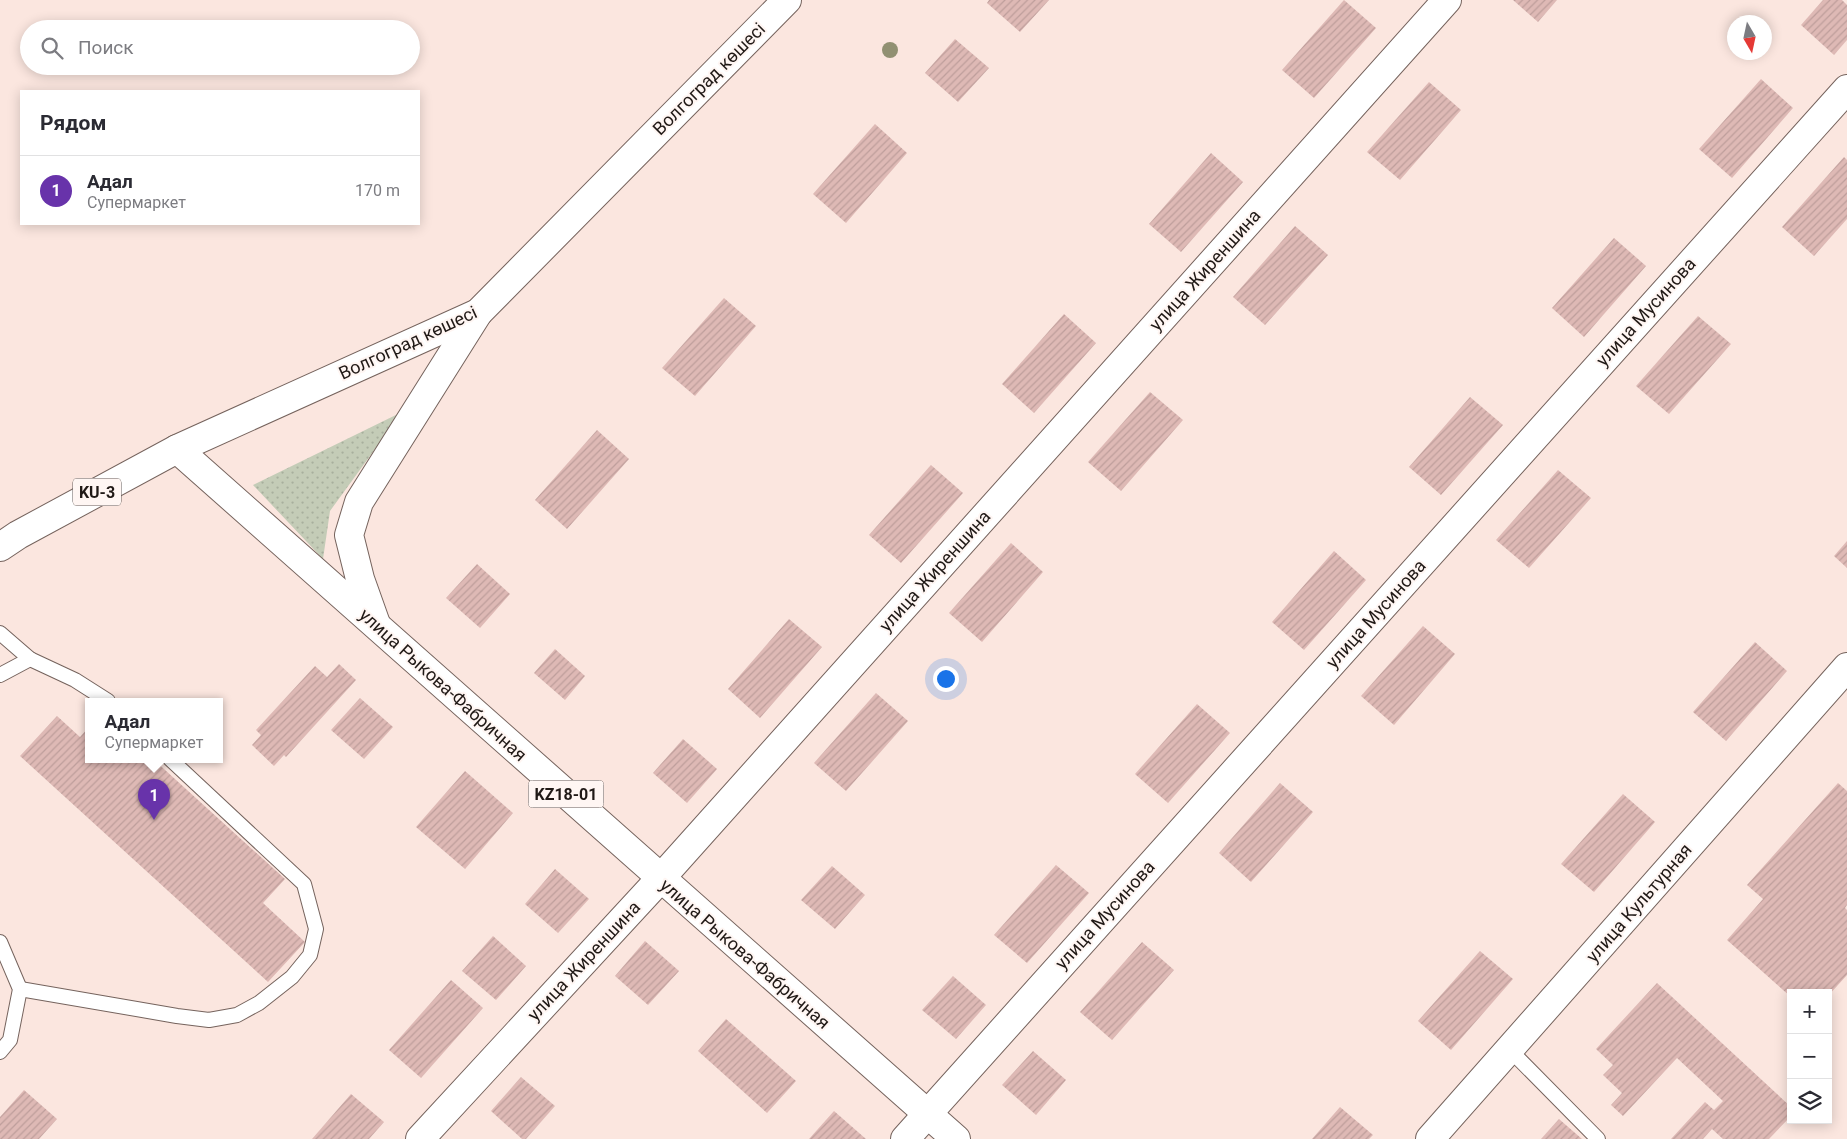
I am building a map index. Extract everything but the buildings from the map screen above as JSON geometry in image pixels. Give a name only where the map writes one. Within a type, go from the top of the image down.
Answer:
[{"type":"street","name":"Волгоград көшесі","points":[[6,540],[177,449],[478,313],[787,0]]},
{"type":"street","name":"улица Жиреншина","points":[[420,1139],[660,878],[1447,0]]},
{"type":"street","name":"улица Мусинова","points":[[904,1139],[1847,89]]},
{"type":"street","points":[[376,625],[360,579],[349,535],[359,502],[478,313]]},
{"type":"street","name":"улица Рыкова-Фабричная","points":[[177,449],[956,1139]]},
{"type":"street","name":"улица Культурная","points":[[1430,1139],[1847,667]]},
{"type":"lane","points":[[0,633],[30,659],[75,680],[103,698]]},
{"type":"lane","points":[[0,675],[30,659]]},
{"type":"lane","points":[[20,989],[209,1020],[237,1015],[259,1003],[292,977],[310,955],[316,929],[304,884],[174,763]]},
{"type":"lane","points":[[0,942],[20,989],[10,1040],[0,1052]]},
{"type":"lane","points":[[1510,1050],[1598,1139]]},
{"type":"green space","points":[[402,412],[330,511],[323,559],[253,485]]},
{"type":"place","name":"Адал","points":[[154,820]]}]
